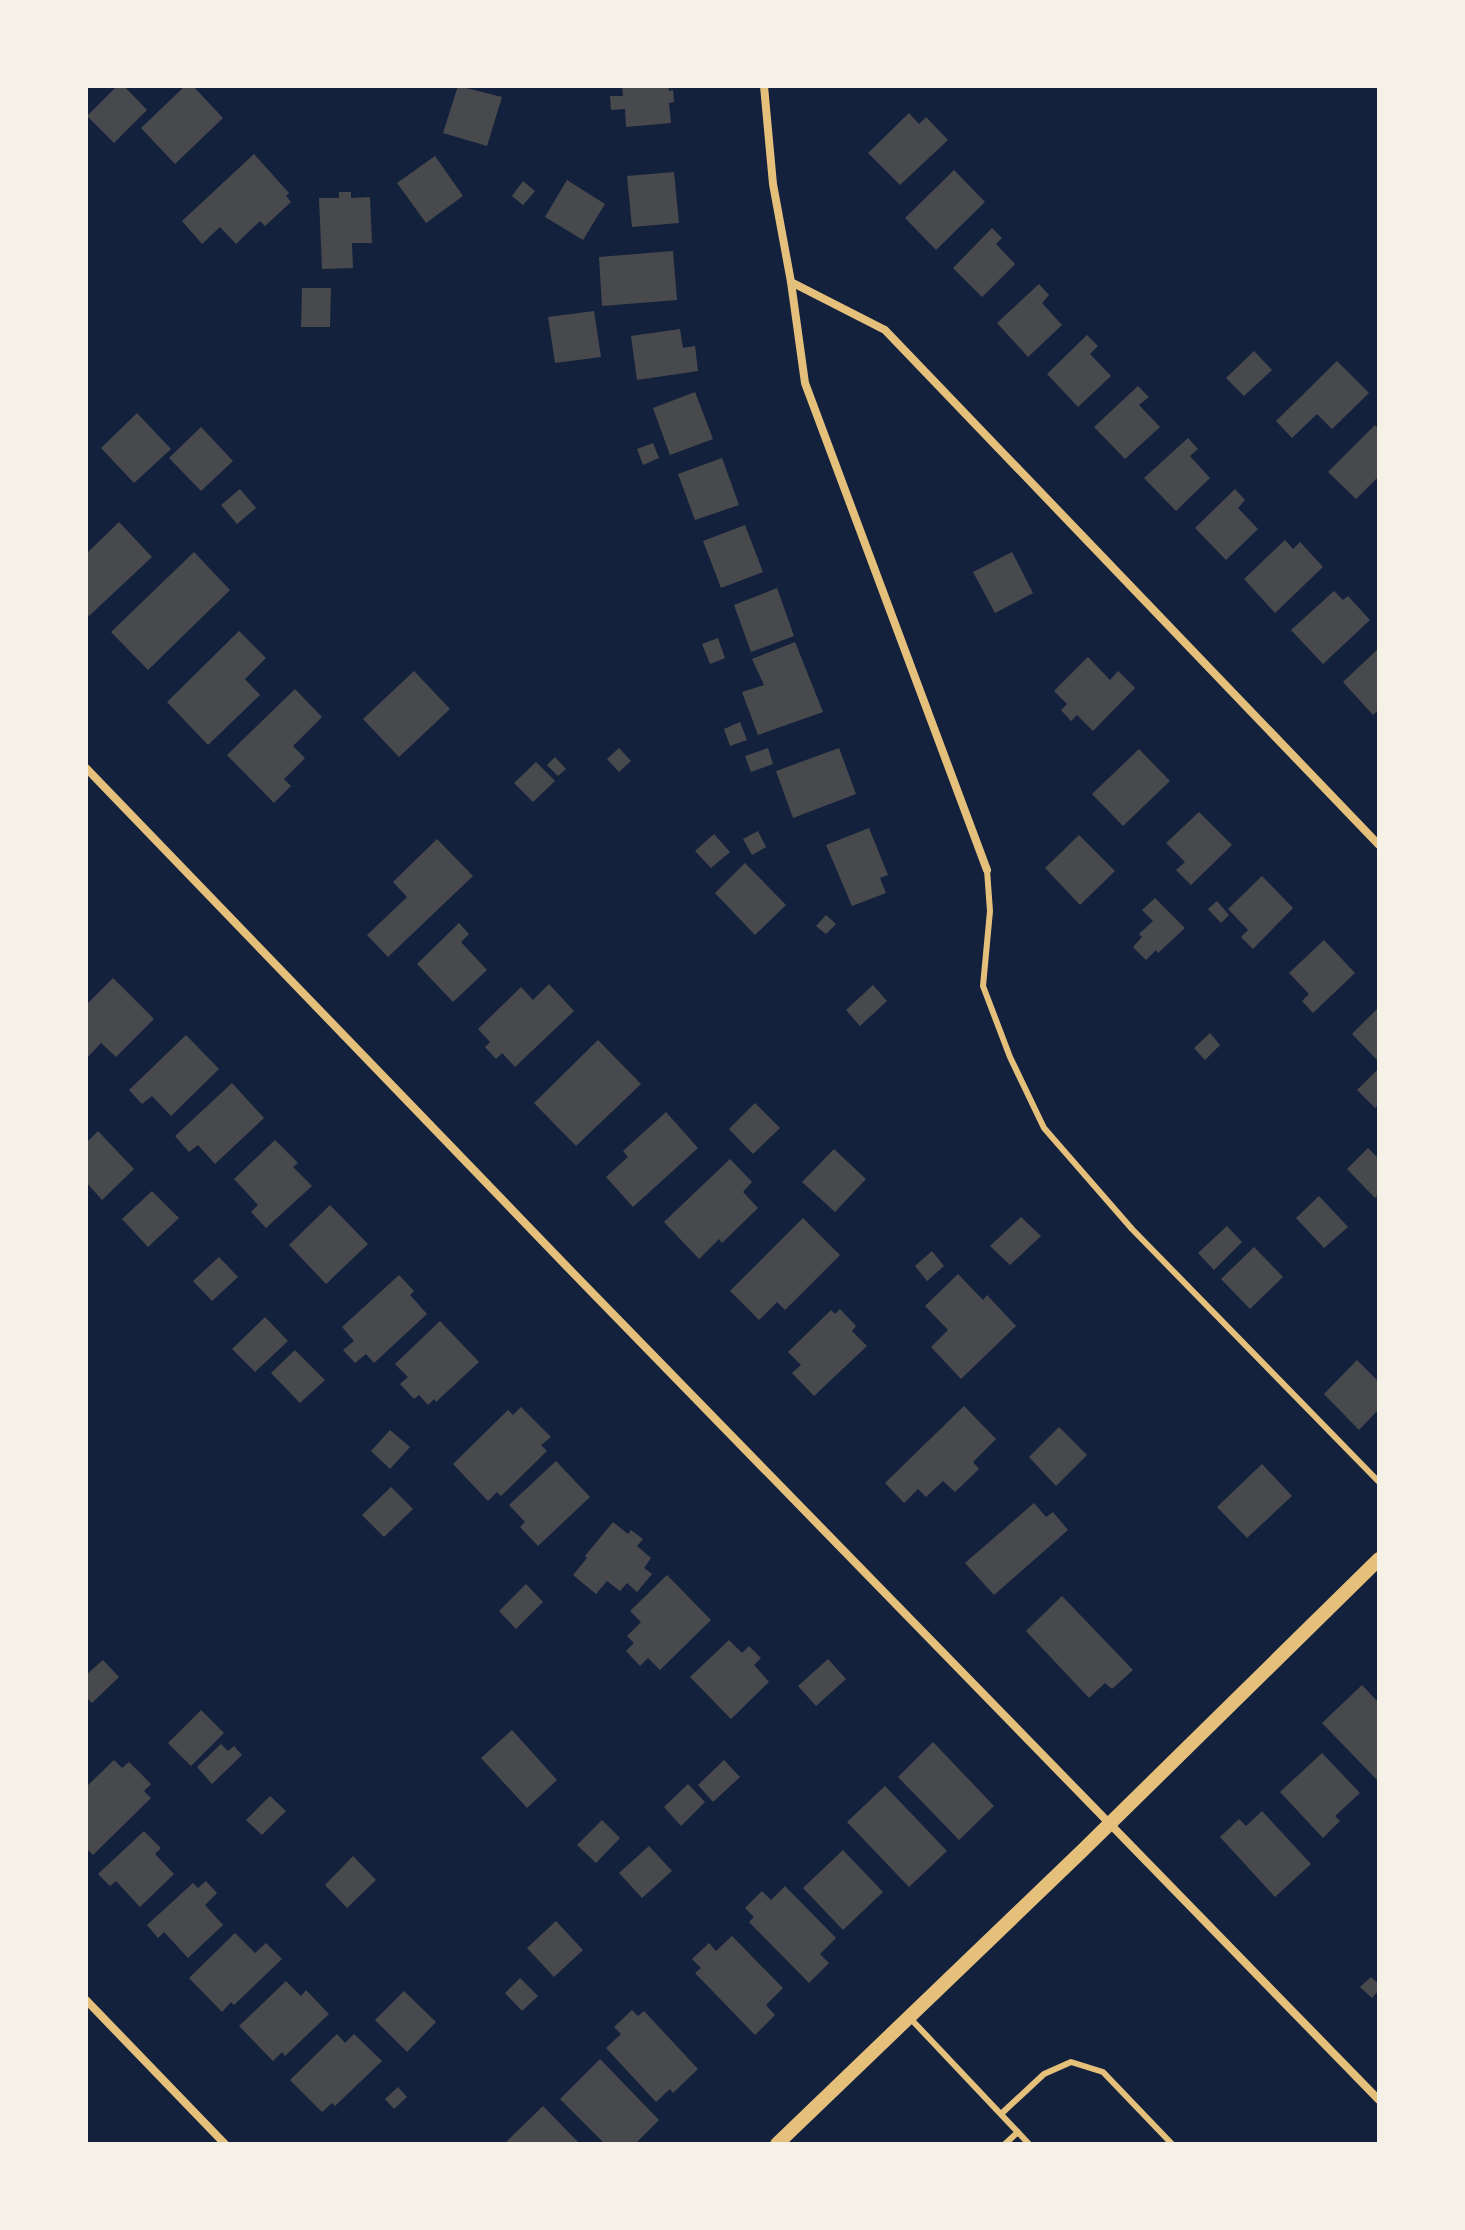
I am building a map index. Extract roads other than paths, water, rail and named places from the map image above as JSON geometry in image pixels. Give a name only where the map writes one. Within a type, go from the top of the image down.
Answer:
[{"type":"street","points":[[764,86],[773,184],[805,383],[987,870]]},
{"type":"street","points":[[791,282],[885,330],[1379,845]]},
{"type":"street","points":[[86,768],[1379,2100]]},
{"type":"street","points":[[777,2144],[1111,1823],[1379,1559]]},
{"type":"street","points":[[86,2000],[225,2144]]},
{"type":"lane","points":[[987,870],[990,911],[983,986],[1010,1057],[1044,1128],[1132,1229],[1379,1482]]},
{"type":"lane","points":[[909,2017],[1029,2144]]},
{"type":"lane","points":[[1001,2114],[1044,2074],[1071,2062],[1103,2072],[1172,2144]]},
{"type":"lane","points":[[1005,2144],[1018,2132]]}]
